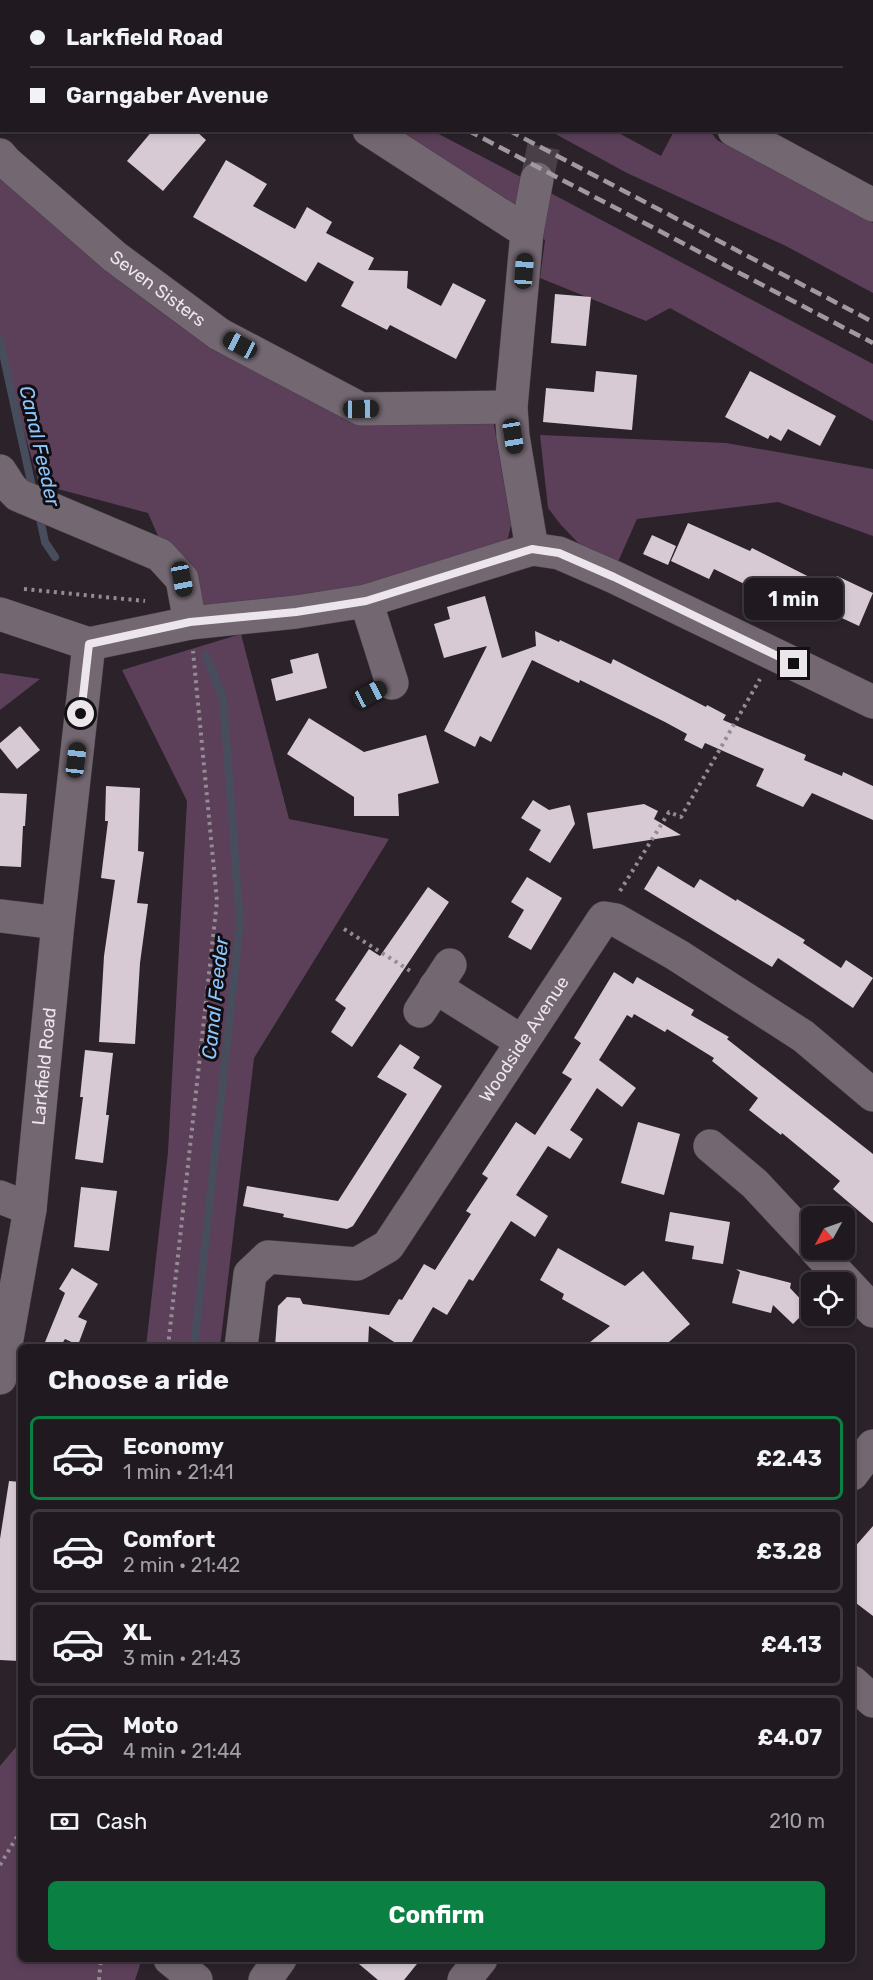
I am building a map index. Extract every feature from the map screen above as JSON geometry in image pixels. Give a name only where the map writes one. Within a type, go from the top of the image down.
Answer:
[{"type":"street","points":[[372,132],[527,232]]},
{"type":"street","points":[[738,132],[873,205]]},
{"type":"street","name":"Seven Sisters","points":[[0,155],[115,257],[219,334],[361,409],[511,407]]},
{"type":"street","points":[[532,549],[513,436],[511,407],[527,232],[537,179]]},
{"type":"street","points":[[0,471],[18,495],[160,555],[182,579],[190,622]]},
{"type":"street","points":[[8,601],[89,644],[190,622],[296,612],[366,601],[532,549],[559,553],[614,577],[873,702]]},
{"type":"street","points":[[366,601],[392,687]]},
{"type":"street","name":"Larkfield Road","points":[[0,1378],[30,1209],[58,923],[89,644]]},
{"type":"street","points":[[0,916],[58,923]]},
{"type":"street","points":[[604,918],[616,920],[677,955],[803,1036],[873,1095]]},
{"type":"street","name":"Woodside Avenue","points":[[241,1344],[250,1274],[268,1257],[357,1264],[387,1245],[604,918]]},
{"type":"street","points":[[435,988],[521,1041]]},
{"type":"street","points":[[710,1146],[755,1184],[801,1233]]},
{"type":"street","points":[[0,1197],[30,1209]]},
{"type":"street","points":[[825,1260],[873,1311]]},
{"type":"street","points":[[855,1470],[873,1446]]},
{"type":"street","points":[[855,1685],[873,1701]]},
{"type":"street","points":[[174,1962],[196,1980]]},
{"type":"street","points":[[265,1980],[278,1962]]},
{"type":"street","points":[[464,1980],[478,1962]]},
{"type":"path","points":[[8,601],[150,601]]},
{"type":"path","points":[[168,1344],[217,901],[190,622]]},
{"type":"path","points":[[604,918],[669,812],[681,817],[774,654]]},
{"type":"path","points":[[344,929],[435,988]]},
{"type":"path","points":[[0,1865],[18,1835]]},
{"type":"path","points":[[99,1980],[101,1962]]},
{"type":"shaded area","points":[[379,132],[435,132],[525,179],[521,223]]},
{"type":"shaded area","points":[[552,132],[617,132],[661,156],[673,132],[711,132],[717,140],[873,223],[873,293],[786,246],[627,173]]},
{"type":"shaded area","points":[[0,177],[363,420],[493,419],[511,525],[508,538],[496,551],[365,594],[190,609],[148,513],[39,484],[0,347]]},
{"type":"shaded area","points":[[543,189],[873,364],[873,421],[670,308],[646,321],[540,278],[545,240],[537,234]]},
{"type":"shaded area","points":[[540,435],[726,443],[873,469],[873,536],[778,502],[637,519],[617,564],[585,550],[548,508]]},
{"type":"shaded area","points":[[241,634],[289,819],[389,839],[254,1058],[220,1344],[146,1344],[168,1152],[187,801],[122,670]]},
{"type":"shaded area","points":[[0,673],[40,679],[0,710]]},
{"type":"shaded area","points":[[18,1745],[18,1962],[141,1962],[135,1980],[0,1980],[0,1766]]},
{"type":"building","points":[[151,132],[197,132],[206,140],[163,191],[127,161]]},
{"type":"building","points":[[226,160],[267,184],[253,206],[295,229],[307,207],[332,222],[326,233],[374,258],[368,270],[408,271],[407,288],[441,306],[453,283],[486,300],[456,359],[390,325],[387,330],[341,306],[354,282],[318,262],[306,282],[193,217]]},
{"type":"building","points":[[555,294],[591,297],[586,346],[551,343]]},
{"type":"building","points":[[596,371],[637,375],[632,430],[543,422],[546,388],[594,392]]},
{"type":"building","points":[[750,371],[836,416],[820,446],[788,429],[781,441],[770,435],[768,439],[725,417]]},
{"type":"building","points":[[688,523],[750,551],[752,548],[831,588],[837,576],[873,593],[859,626],[788,593],[783,603],[714,569],[709,579],[671,561]]},
{"type":"building","points":[[652,535],[676,546],[668,565],[643,554]]},
{"type":"building","points":[[485,596],[502,658],[536,646],[535,631],[611,664],[613,659],[726,715],[723,720],[806,755],[804,760],[842,776],[843,772],[873,786],[873,820],[812,793],[803,807],[756,786],[764,769],[705,743],[702,749],[684,740],[687,734],[665,722],[580,680],[579,683],[532,660],[491,742],[480,736],[475,747],[444,731],[487,646],[444,658],[434,624],[450,619],[447,607]]},
{"type":"building","points":[[318,653],[327,688],[276,701],[271,679],[293,673],[290,660]]},
{"type":"building","points":[[309,718],[364,752],[426,735],[439,783],[398,794],[399,816],[354,816],[354,797],[287,754]]},
{"type":"building","points":[[20,726],[40,750],[17,769],[0,748],[0,743]]},
{"type":"building","points":[[106,786],[140,788],[138,851],[144,852],[137,903],[148,904],[140,963],[135,1044],[99,1042],[104,956],[115,880],[101,878],[108,821],[105,821]]},
{"type":"building","points":[[0,793],[27,794],[21,867],[0,866]]},
{"type":"building","points":[[533,800],[549,810],[570,805],[575,824],[550,863],[529,850],[541,830],[521,818]]},
{"type":"building","points":[[644,804],[658,811],[654,819],[681,835],[593,849],[587,813]]},
{"type":"building","points":[[658,866],[694,888],[700,879],[805,940],[803,943],[841,968],[846,960],[873,978],[853,1008],[778,958],[772,967],[644,889]]},
{"type":"building","points":[[527,877],[562,898],[531,950],[508,937],[524,910],[511,902]]},
{"type":"building","points":[[428,887],[449,902],[352,1047],[331,1032],[346,1008],[335,1000],[369,949],[380,956]]},
{"type":"building","points":[[614,972],[633,984],[637,977],[694,1010],[691,1015],[729,1037],[727,1039],[873,1154],[873,1223],[833,1189],[840,1181],[782,1133],[781,1135],[749,1110],[758,1098],[712,1061],[714,1058],[667,1029],[665,1032],[634,1014],[632,1018],[627,1015],[599,1060],[636,1088],[622,1107],[597,1088],[570,1130],[583,1139],[570,1159],[548,1146],[516,1195],[548,1216],[535,1237],[511,1221],[473,1281],[469,1279],[447,1315],[433,1307],[411,1344],[397,1344],[369,1326],[368,1344],[275,1344],[278,1306],[287,1297],[300,1298],[303,1304],[389,1315],[399,1299],[402,1300],[424,1264],[435,1270],[471,1214],[466,1211],[488,1178],[482,1174],[516,1122],[535,1135],[572,1079],[562,1073],[581,1043],[574,1038]]},
{"type":"building","points":[[400,1044],[420,1057],[413,1068],[442,1086],[353,1226],[347,1229],[283,1217],[284,1214],[243,1206],[247,1186],[338,1201],[407,1094],[377,1077]]},
{"type":"building","points":[[85,1050],[113,1053],[103,1163],[75,1159],[83,1097],[80,1097]]},
{"type":"building","points":[[638,1122],[680,1134],[664,1195],[621,1183]]},
{"type":"building","points":[[81,1187],[117,1191],[109,1251],[74,1247]]},
{"type":"building","points":[[670,1212],[730,1222],[723,1264],[692,1259],[694,1246],[665,1241]]},
{"type":"building","points":[[558,1248],[625,1286],[643,1271],[690,1324],[667,1344],[588,1344],[610,1326],[562,1299],[564,1294],[540,1280]]},
{"type":"building","points":[[72,1268],[98,1284],[78,1317],[87,1321],[78,1344],[65,1339],[62,1344],[44,1344],[65,1293],[59,1289]]},
{"type":"building","points":[[736,1269],[791,1283],[790,1288],[801,1300],[801,1316],[793,1324],[773,1305],[771,1313],[732,1303],[740,1272]]},
{"type":"building","points":[[9,1481],[18,1482],[18,1661],[0,1660],[0,1539]]},
{"type":"building","points":[[873,1526],[873,1616],[855,1602],[855,1547]]},
{"type":"building","points":[[357,1962],[419,1962],[404,1980],[378,1980]]},
{"type":"waterway","name":"Canal Feeder","points":[[0,340],[33,491]]},
{"type":"waterway","name":"Canal Feeder","points":[[39,514],[45,542],[55,557]]},
{"type":"waterway","name":"Canal Feeder","points":[[194,1344],[240,923],[223,698],[206,656]]},
{"type":"tunnel","points":[[537,179],[547,132]]},
{"type":"railway","points":[[471,132],[873,343]]},
{"type":"railway","points":[[512,132],[873,322]]},
{"type":"route","points":[[81,714],[89,644],[190,622],[296,612],[366,601],[532,549],[559,553],[614,577],[794,664]]}]
